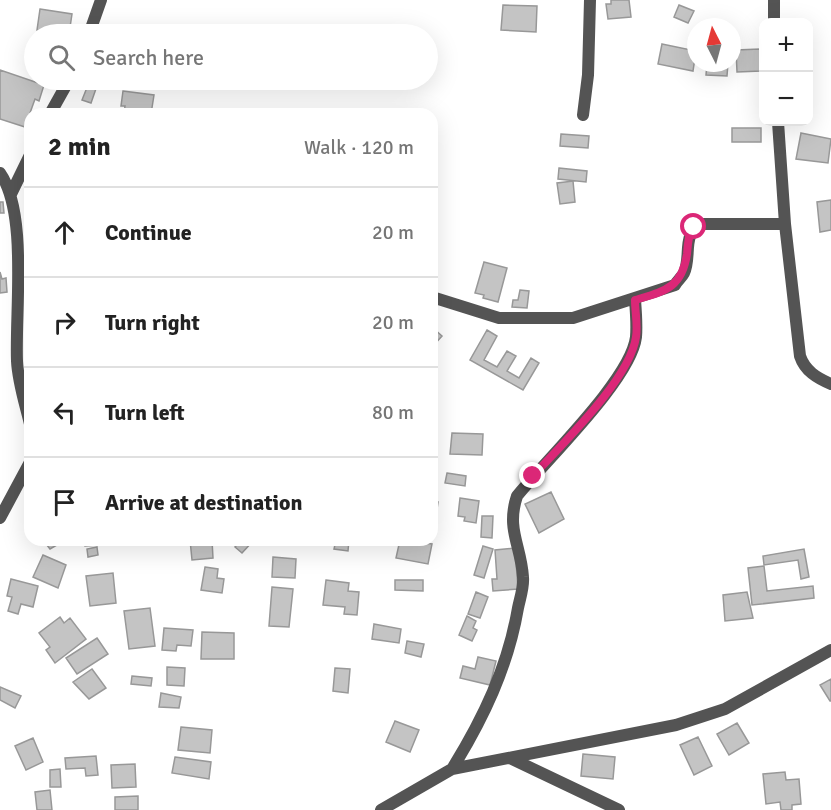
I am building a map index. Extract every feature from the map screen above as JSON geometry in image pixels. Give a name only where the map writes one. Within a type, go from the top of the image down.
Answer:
[{"type":"street","points":[[93,24],[101,0]]},
{"type":"street","points":[[582,115],[588,75],[590,0]]},
{"type":"street","points":[[774,0],[774,18]]},
{"type":"street","points":[[53,108],[63,90]]},
{"type":"street","points":[[778,126],[785,224],[800,356],[804,366],[818,378],[831,384]]},
{"type":"street","points":[[11,194],[24,167]]},
{"type":"street","points":[[0,173],[11,194],[17,222],[17,361],[24,395]]},
{"type":"street","points":[[438,299],[499,318],[531,320],[573,318],[635,300],[675,285],[684,271],[689,234],[694,227],[702,224],[785,224]]},
{"type":"street","points":[[452,769],[480,724],[500,678],[515,625],[523,578],[511,514],[517,496],[602,399],[621,372],[636,339],[635,300]]},
{"type":"street","points":[[0,518],[24,473]]},
{"type":"street","points":[[381,810],[452,769],[676,725],[696,719],[724,709],[831,650]]},
{"type":"street","points":[[510,758],[619,810]]},
{"type":"building","points":[[611,0],[629,0],[631,17],[608,19],[606,4],[611,4]]},
{"type":"building","points":[[503,5],[537,6],[536,32],[501,30]]},
{"type":"building","points":[[679,5],[694,11],[690,18],[687,18],[687,23],[674,17]]},
{"type":"building","points":[[40,9],[72,14],[70,24],[38,24]]},
{"type":"building","points":[[662,44],[687,49],[687,70],[658,64]]},
{"type":"building","points":[[759,49],[759,71],[741,72],[741,50]]},
{"type":"building","points":[[0,70],[24,78],[24,90],[42,90],[39,101],[35,99],[32,108],[24,108],[24,127],[0,119]]},
{"type":"building","points":[[706,72],[727,72],[727,76],[706,75]]},
{"type":"building","points":[[86,90],[96,90],[91,103],[82,100]]},
{"type":"building","points":[[123,91],[154,95],[152,108],[121,106]]},
{"type":"building","points":[[732,128],[761,128],[761,142],[732,142]]},
{"type":"building","points":[[801,133],[831,139],[828,163],[796,159]]},
{"type":"building","points":[[561,134],[589,136],[588,148],[560,146]]},
{"type":"building","points":[[559,168],[587,171],[586,182],[558,179]]},
{"type":"building","points":[[573,181],[575,202],[560,204],[557,183]]},
{"type":"building","points":[[831,200],[831,230],[820,232],[817,202]]},
{"type":"building","points":[[0,202],[3,202],[4,213],[0,213]]},
{"type":"building","points":[[484,262],[507,268],[498,302],[475,293]]},
{"type":"building","points":[[0,272],[2,279],[6,278],[7,292],[0,293]]},
{"type":"building","points":[[520,290],[529,291],[527,308],[512,307],[513,300],[518,300]]},
{"type":"building","points":[[487,330],[497,336],[484,360],[497,367],[507,351],[516,356],[507,371],[519,378],[531,358],[539,363],[523,390],[470,360]]},
{"type":"building","points":[[452,433],[483,434],[482,455],[450,454]]},
{"type":"building","points":[[447,473],[466,476],[465,486],[445,483]]},
{"type":"building","points":[[551,492],[564,519],[539,533],[525,504]]},
{"type":"building","points":[[460,498],[479,501],[476,523],[464,521],[465,517],[458,516]]},
{"type":"building","points":[[482,516],[493,516],[492,538],[481,537]]},
{"type":"building","points":[[191,546],[212,546],[213,558],[192,560]]},
{"type":"building","points":[[236,546],[248,546],[242,553]]},
{"type":"building","points":[[335,546],[348,546],[348,551],[334,549]]},
{"type":"building","points":[[399,546],[432,546],[428,564],[396,558]]},
{"type":"building","points":[[483,546],[493,549],[484,578],[474,575]]},
{"type":"building","points":[[97,547],[98,555],[88,557],[87,549]]},
{"type":"building","points":[[515,548],[518,589],[493,591],[492,579],[497,579],[495,550]]},
{"type":"building","points":[[804,549],[809,577],[801,579],[798,560],[764,565],[763,556]]},
{"type":"building","points":[[43,555],[66,565],[58,588],[33,577]]},
{"type":"building","points":[[273,557],[296,559],[295,578],[272,577]]},
{"type":"building","points":[[764,566],[767,591],[813,586],[814,598],[752,605],[748,568]]},
{"type":"building","points":[[205,567],[218,569],[217,578],[224,579],[222,593],[201,590]]},
{"type":"building","points":[[113,573],[116,603],[90,606],[86,576]]},
{"type":"building","points":[[11,579],[38,586],[33,607],[21,604],[18,614],[8,611],[12,597],[7,596]]},
{"type":"building","points":[[326,580],[349,583],[348,591],[359,592],[357,615],[344,614],[345,607],[323,605]]},
{"type":"building","points":[[395,580],[423,580],[423,591],[395,590]]},
{"type":"building","points":[[272,587],[293,589],[289,627],[269,626]]},
{"type":"building","points":[[476,592],[488,597],[480,618],[468,614]]},
{"type":"building","points":[[747,592],[753,618],[725,621],[723,595]]},
{"type":"building","points":[[150,608],[155,646],[129,649],[124,611]]},
{"type":"building","points":[[467,616],[476,621],[473,628],[477,630],[472,641],[459,635]]},
{"type":"building","points":[[60,617],[64,623],[70,618],[86,639],[55,663],[46,650],[50,647],[39,633]]},
{"type":"building","points":[[374,624],[401,629],[399,643],[372,639]]},
{"type":"building","points":[[164,628],[193,630],[191,646],[177,645],[176,651],[162,650]]},
{"type":"building","points":[[202,632],[234,633],[234,659],[201,659]]},
{"type":"building","points":[[97,638],[108,654],[77,674],[66,658]]},
{"type":"building","points":[[407,641],[424,644],[421,657],[405,653]]},
{"type":"building","points":[[478,657],[496,661],[490,685],[460,678],[463,666],[475,669]]},
{"type":"building","points":[[167,667],[185,668],[184,686],[167,685]]},
{"type":"building","points":[[335,668],[350,669],[348,693],[333,691]]},
{"type":"building","points":[[92,669],[106,688],[89,699],[73,682]]},
{"type":"building","points":[[132,676],[152,678],[151,686],[131,684]]},
{"type":"building","points":[[831,679],[831,701],[830,701],[820,685]]},
{"type":"building","points":[[0,687],[21,696],[15,708],[0,700]]},
{"type":"building","points":[[161,693],[181,697],[179,708],[159,707]]},
{"type":"building","points":[[395,721],[419,730],[410,752],[386,742]]},
{"type":"building","points":[[737,723],[749,743],[729,755],[717,734]]},
{"type":"building","points":[[181,727],[212,730],[210,753],[178,750]]},
{"type":"building","points":[[698,737],[712,766],[694,775],[680,745]]},
{"type":"building","points":[[33,738],[43,762],[26,770],[15,746]]},
{"type":"building","points":[[583,754],[615,757],[613,779],[581,776]]},
{"type":"building","points":[[96,756],[98,775],[86,776],[85,768],[66,769],[65,758]]},
{"type":"building","points":[[175,757],[211,762],[209,779],[172,773]]},
{"type":"building","points":[[135,764],[136,787],[112,788],[111,765]]},
{"type":"building","points":[[60,769],[61,787],[50,787],[50,770]]},
{"type":"building","points":[[785,772],[786,780],[799,779],[801,804],[792,805],[792,810],[781,810],[780,802],[766,804],[763,774]]},
{"type":"building","points":[[50,790],[52,810],[37,810],[35,792]]},
{"type":"building","points":[[138,796],[138,810],[115,810],[115,797]]},
{"type":"route","points":[[533,476],[602,399],[621,372],[636,339],[635,300],[675,285],[684,271],[689,234],[694,227]]}]
